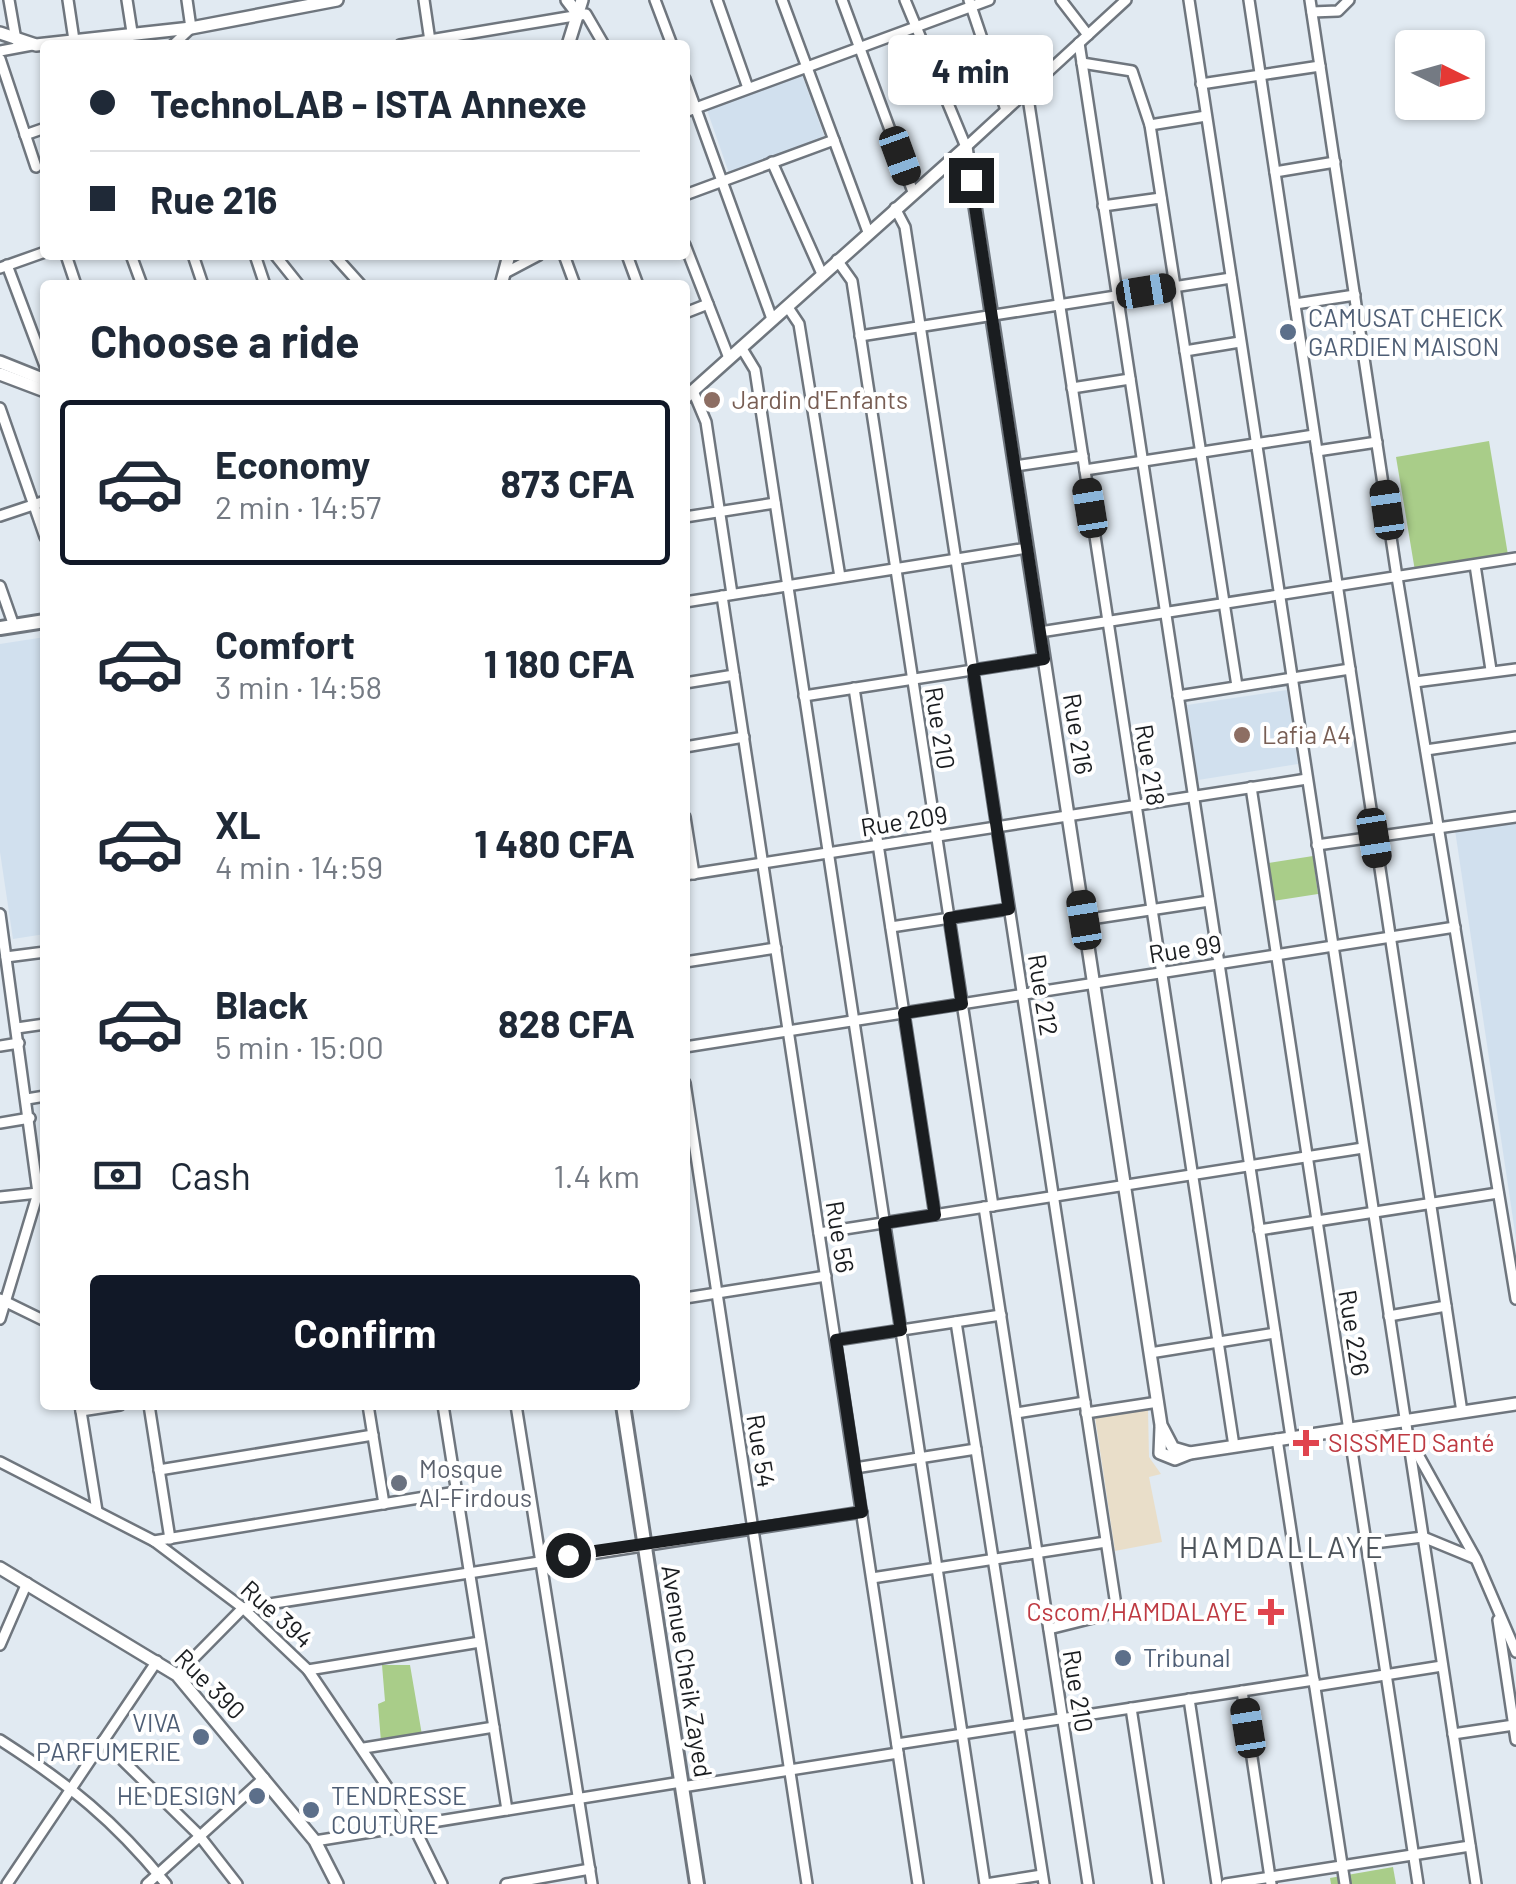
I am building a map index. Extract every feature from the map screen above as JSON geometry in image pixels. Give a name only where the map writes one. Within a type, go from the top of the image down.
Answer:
[{"type":"main road","points":[[7,627],[40,622]]},
{"type":"main road","name":"Avenue Cheik Zayed","points":[[625,1410],[696,1884]]},
{"type":"street","points":[[10,0],[16,40]]},
{"type":"street","points":[[68,0],[74,40],[106,37],[119,40]]},
{"type":"street","points":[[127,0],[128,40]]},
{"type":"street","points":[[186,0],[191,28]]},
{"type":"street","points":[[137,40],[262,6],[336,0]]},
{"type":"street","points":[[424,0],[430,40]]},
{"type":"street","points":[[655,0],[670,40]]},
{"type":"street","points":[[717,0],[748,88]]},
{"type":"street","points":[[782,0],[868,232]]},
{"type":"street","points":[[842,0],[913,192]]},
{"type":"street","name":"Rue 216","points":[[905,0],[966,147],[1161,1425],[1173,1448],[1190,1453],[1234,1446]]},
{"type":"street","points":[[772,320],[722,182],[690,110],[990,0]]},
{"type":"street","points":[[1061,0],[1088,34]]},
{"type":"street","points":[[690,393],[1126,0]]},
{"type":"street","points":[[1188,0],[1476,1884]]},
{"type":"street","points":[[1249,0],[1462,1412]]},
{"type":"street","points":[[1310,0],[1397,577],[1516,1299]]},
{"type":"street","points":[[1312,12],[1338,12],[1349,0]]},
{"type":"street","points":[[971,4],[1006,110]]},
{"type":"street","points":[[434,40],[575,5],[591,16],[602,40]]},
{"type":"street","points":[[569,40],[575,5]]},
{"type":"street","points":[[178,40],[191,28]]},
{"type":"street","points":[[0,32],[36,44]]},
{"type":"street","points":[[1079,43],[1275,1333],[1314,1682],[1345,1884]]},
{"type":"street","points":[[0,51],[40,44]]},
{"type":"street","points":[[0,59],[36,167]]},
{"type":"street","points":[[1082,62],[1132,71],[1150,125],[1236,686]]},
{"type":"street","points":[[1201,84],[1320,66]]},
{"type":"street","name":"Rue 218","points":[[1027,91],[1234,1446]]},
{"type":"street","points":[[1150,125],[1206,116]]},
{"type":"street","points":[[25,134],[40,130]]},
{"type":"street","points":[[690,193],[834,140]]},
{"type":"street","points":[[772,162],[822,274]]},
{"type":"street","points":[[1275,172],[1335,162]]},
{"type":"street","points":[[1103,206],[1161,198]]},
{"type":"street","name":"Rue 212","points":[[895,208],[905,227],[1116,1612],[1049,1629]]},
{"type":"street","points":[[40,254],[3,266],[40,354]]},
{"type":"street","points":[[690,259],[729,358]]},
{"type":"street","points":[[280,260],[295,280]]},
{"type":"street","points":[[338,260],[356,280]]},
{"type":"street","points":[[503,279],[531,260]]},
{"type":"street","name":"Rue 210","points":[[838,260],[852,282],[962,1004],[1001,1315],[1088,1884]]},
{"type":"street","points":[[860,336],[1231,278]]},
{"type":"street","points":[[1294,304],[1355,295]]},
{"type":"street","points":[[690,312],[708,304]]},
{"type":"street","points":[[787,306],[799,324],[840,578]]},
{"type":"street","points":[[1185,351],[1240,342]]},
{"type":"street","points":[[742,347],[754,370],[986,1884],[1043,1880],[956,1322]]},
{"type":"street","points":[[0,362],[40,378]]},
{"type":"street","points":[[0,374],[40,389]]},
{"type":"street","points":[[1072,388],[1130,379]]},
{"type":"street","name":"Rue 56","points":[[690,396],[706,422],[720,512],[734,675],[918,1884]]},
{"type":"street","points":[[0,408],[40,524]]},
{"type":"street","points":[[1085,470],[1314,434]]},
{"type":"street","points":[[1317,451],[1377,442]]},
{"type":"street","points":[[1014,466],[1082,456]]},
{"type":"street","points":[[0,516],[40,503]]},
{"type":"street","points":[[690,516],[775,503]]},
{"type":"street","points":[[690,598],[1027,548]]},
{"type":"street","points":[[1040,632],[1516,558]]},
{"type":"street","points":[[1475,564],[1491,670]]},
{"type":"street","points":[[0,586],[7,627]]},
{"type":"street","points":[[804,696],[1044,659]]},
{"type":"street","points":[[1414,682],[1516,668]]},
{"type":"street","points":[[1178,696],[1350,669]]},
{"type":"street","points":[[690,682],[734,675]]},
{"type":"street","points":[[854,688],[935,1215]]},
{"type":"street","points":[[1426,750],[1516,737]]},
{"type":"street","points":[[690,745],[744,738]]},
{"type":"street","name":"Rue 209","points":[[690,875],[1307,778]]},
{"type":"street","name":"Rue 226","points":[[1251,787],[1418,1884]]},
{"type":"street","points":[[1317,845],[1516,817]]},
{"type":"street","points":[[1084,920],[1209,900]]},
{"type":"street","points":[[891,927],[1009,909]]},
{"type":"street","points":[[0,914],[40,1208],[3,1300],[0,1319]]},
{"type":"street","name":"Rue 99","points":[[690,1046],[1455,927]]},
{"type":"street","points":[[690,961],[776,948]]},
{"type":"street","points":[[6,957],[40,953]]},
{"type":"street","points":[[16,1028],[40,1025]]},
{"type":"street","points":[[0,1046],[19,1043]]},
{"type":"street","points":[[27,1099],[40,1097]]},
{"type":"street","name":"Rue 54","points":[[690,1116],[807,1884]]},
{"type":"street","points":[[0,1123],[30,1118]]},
{"type":"street","points":[[819,1233],[1363,1148]]},
{"type":"street","points":[[0,1197],[38,1193]]},
{"type":"street","points":[[1259,1230],[1498,1193]]},
{"type":"street","points":[[690,1297],[826,1276]]},
{"type":"street","points":[[3,1300],[40,1319]]},
{"type":"street","points":[[1389,1316],[1446,1306]]},
{"type":"street","points":[[836,1340],[1001,1315]]},
{"type":"street","points":[[1150,1353],[1275,1333]]},
{"type":"street","points":[[1016,1413],[1158,1402]]},
{"type":"street","points":[[1234,1446],[1516,1404]]},
{"type":"street","points":[[80,1410],[97,1511]]},
{"type":"street","points":[[150,1410],[170,1539]]},
{"type":"street","points":[[369,1410],[384,1504]]},
{"type":"street","points":[[443,1410],[507,1810]]},
{"type":"street","points":[[517,1410],[592,1884]]},
{"type":"street","points":[[159,1470],[373,1435]]},
{"type":"street","points":[[1407,1435],[1476,1559],[1516,1652]]},
{"type":"street","points":[[855,1468],[976,1449]]},
{"type":"street","name":"Rue 394","points":[[0,1462],[154,1542],[243,1608],[308,1670],[364,1748],[412,1825],[442,1884]]},
{"type":"street","points":[[154,1542],[456,1492]]},
{"type":"street","points":[[177,1675],[243,1608],[644,1542],[862,1512]]},
{"type":"street","points":[[1366,1544],[1423,1537],[1476,1559]]},
{"type":"street","points":[[872,1578],[1106,1542]]},
{"type":"street","name":"Rue 390","points":[[0,1568],[177,1675],[315,1841],[338,1884]]},
{"type":"street","points":[[0,1645],[27,1583]]},
{"type":"street","points":[[1497,1607],[1516,1738]]},
{"type":"street","points":[[308,1670],[480,1642]]},
{"type":"street","points":[[7,1884],[156,1661]]},
{"type":"street","points":[[315,1841],[578,1798],[790,1770],[962,1734],[1242,1691],[1442,1666]]},
{"type":"street","points":[[1242,1691],[1271,1880]]},
{"type":"street","points":[[1189,1699],[1217,1884]]},
{"type":"street","points":[[1131,1708],[1158,1884]]},
{"type":"street","points":[[1453,1734],[1514,1725]]},
{"type":"street","points":[[364,1748],[494,1727]]},
{"type":"street","points":[[0,1740],[72,1786],[114,1824],[166,1884]]},
{"type":"street","points":[[103,1742],[198,1834],[236,1884]]},
{"type":"street","points":[[147,1884],[264,1778]]},
{"type":"street","points":[[1226,1884],[1470,1846]]},
{"type":"street","points":[[506,1884],[590,1869]]},
{"type":"shaded area","points":[[802,75],[825,138],[729,173],[707,110]]},
{"type":"shaded area","points":[[40,638],[40,935],[13,939],[0,852],[0,644]]},
{"type":"shaded area","name":"Lafia A4","points":[[1287,690],[1298,764],[1198,780],[1187,705]]},
{"type":"shaded area","points":[[1516,822],[1516,1239],[1455,830]]},
{"type":"shaded area","points":[[1148,1409],[1149,1457],[1161,1474],[1149,1477],[1162,1542],[1115,1551],[1095,1417]]},
{"type":"green space","points":[[1489,441],[1508,555],[1415,571],[1396,457]]},
{"type":"green space","points":[[1313,856],[1318,894],[1273,901],[1268,863]]},
{"type":"green space","points":[[382,1665],[410,1665],[422,1735],[381,1742],[378,1704],[385,1701]]},
{"type":"green space","points":[[1393,1867],[1396,1884],[1331,1884],[1330,1878]]},
{"type":"place","name":"CAMUSAT CHEICK GARDIEN MAISON","points":[[1288,332]]},
{"type":"place","name":"Jardin d'Enfants","points":[[712,400]]},
{"type":"place","name":"Lafia A4","points":[[1242,735]]},
{"type":"place","name":"SISSMED Santé","points":[[1306,1443]]},
{"type":"place","name":"Mosque Al-Firdous","points":[[399,1483]]},
{"type":"place","name":"Cscom/HAMDALAYE","points":[[1271,1612]]},
{"type":"place","name":"Tribunal","points":[[1123,1658]]},
{"type":"place","name":"VIVA PARFUMERIE","points":[[201,1737]]},
{"type":"place","name":"HE DESIGN","points":[[257,1796]]},
{"type":"place","name":"TENDRESSE COUTURE","points":[[311,1810]]},
{"type":"district","name":"HAMDALLAYE","points":[[1282,1548]]},
{"type":"route","points":[[568,1555],[862,1512],[836,1340],[901,1330],[884,1223],[935,1215],[904,1013],[962,1004],[949,918],[1009,909],[973,670],[1044,659],[971,180]]}]
